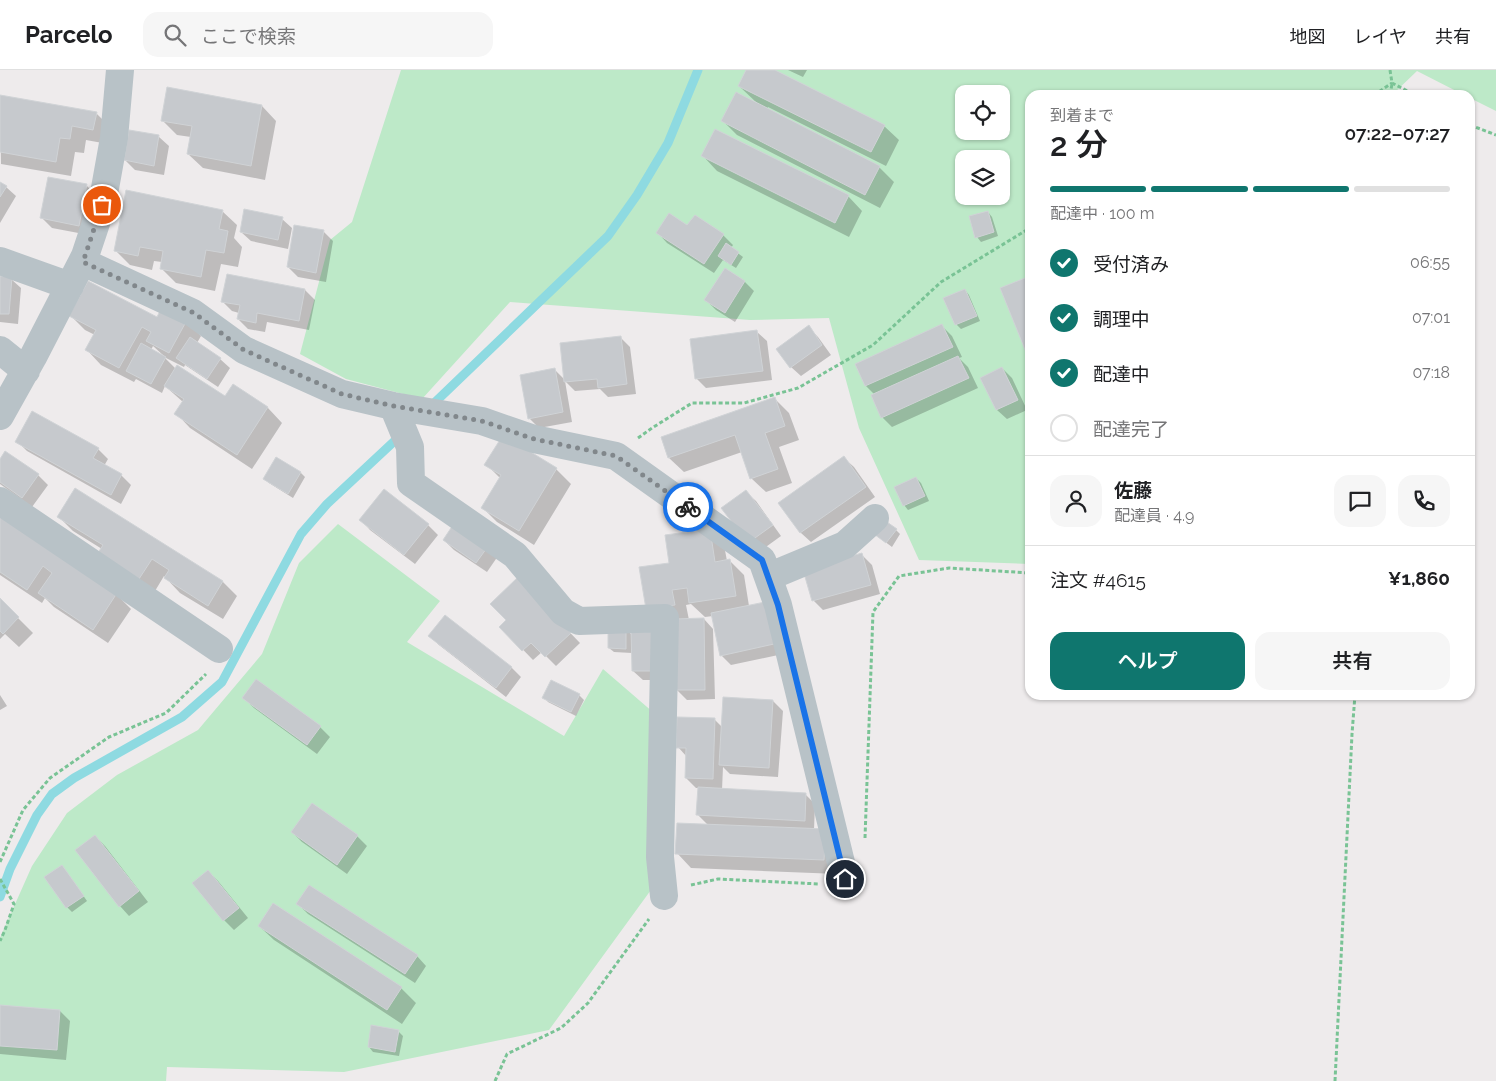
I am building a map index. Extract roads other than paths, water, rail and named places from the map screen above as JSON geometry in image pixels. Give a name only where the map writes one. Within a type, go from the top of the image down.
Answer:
[{"type":"street","points":[[0,416],[26,371],[83,262],[102,205],[114,138],[120,70]]},
{"type":"street","points":[[0,261],[70,286]]},
{"type":"street","points":[[83,262],[194,313],[244,350],[342,394],[393,406],[482,421],[534,439],[616,456],[762,560],[778,605],[845,879]]},
{"type":"street","points":[[0,350],[26,371]]},
{"type":"street","points":[[393,406],[410,447],[411,483],[515,555],[563,612],[579,621],[665,618],[660,857],[664,896]]},
{"type":"street","points":[[0,501],[219,649]]},
{"type":"street","points":[[768,577],[845,545],[875,518]]},
{"type":"waterway","points":[[429,408],[608,236],[637,195],[668,143],[698,70]]},
{"type":"waterway","points":[[0,897],[10,869],[37,815],[52,794],[74,778],[182,717],[222,682],[301,534],[327,504],[402,434]]}]
